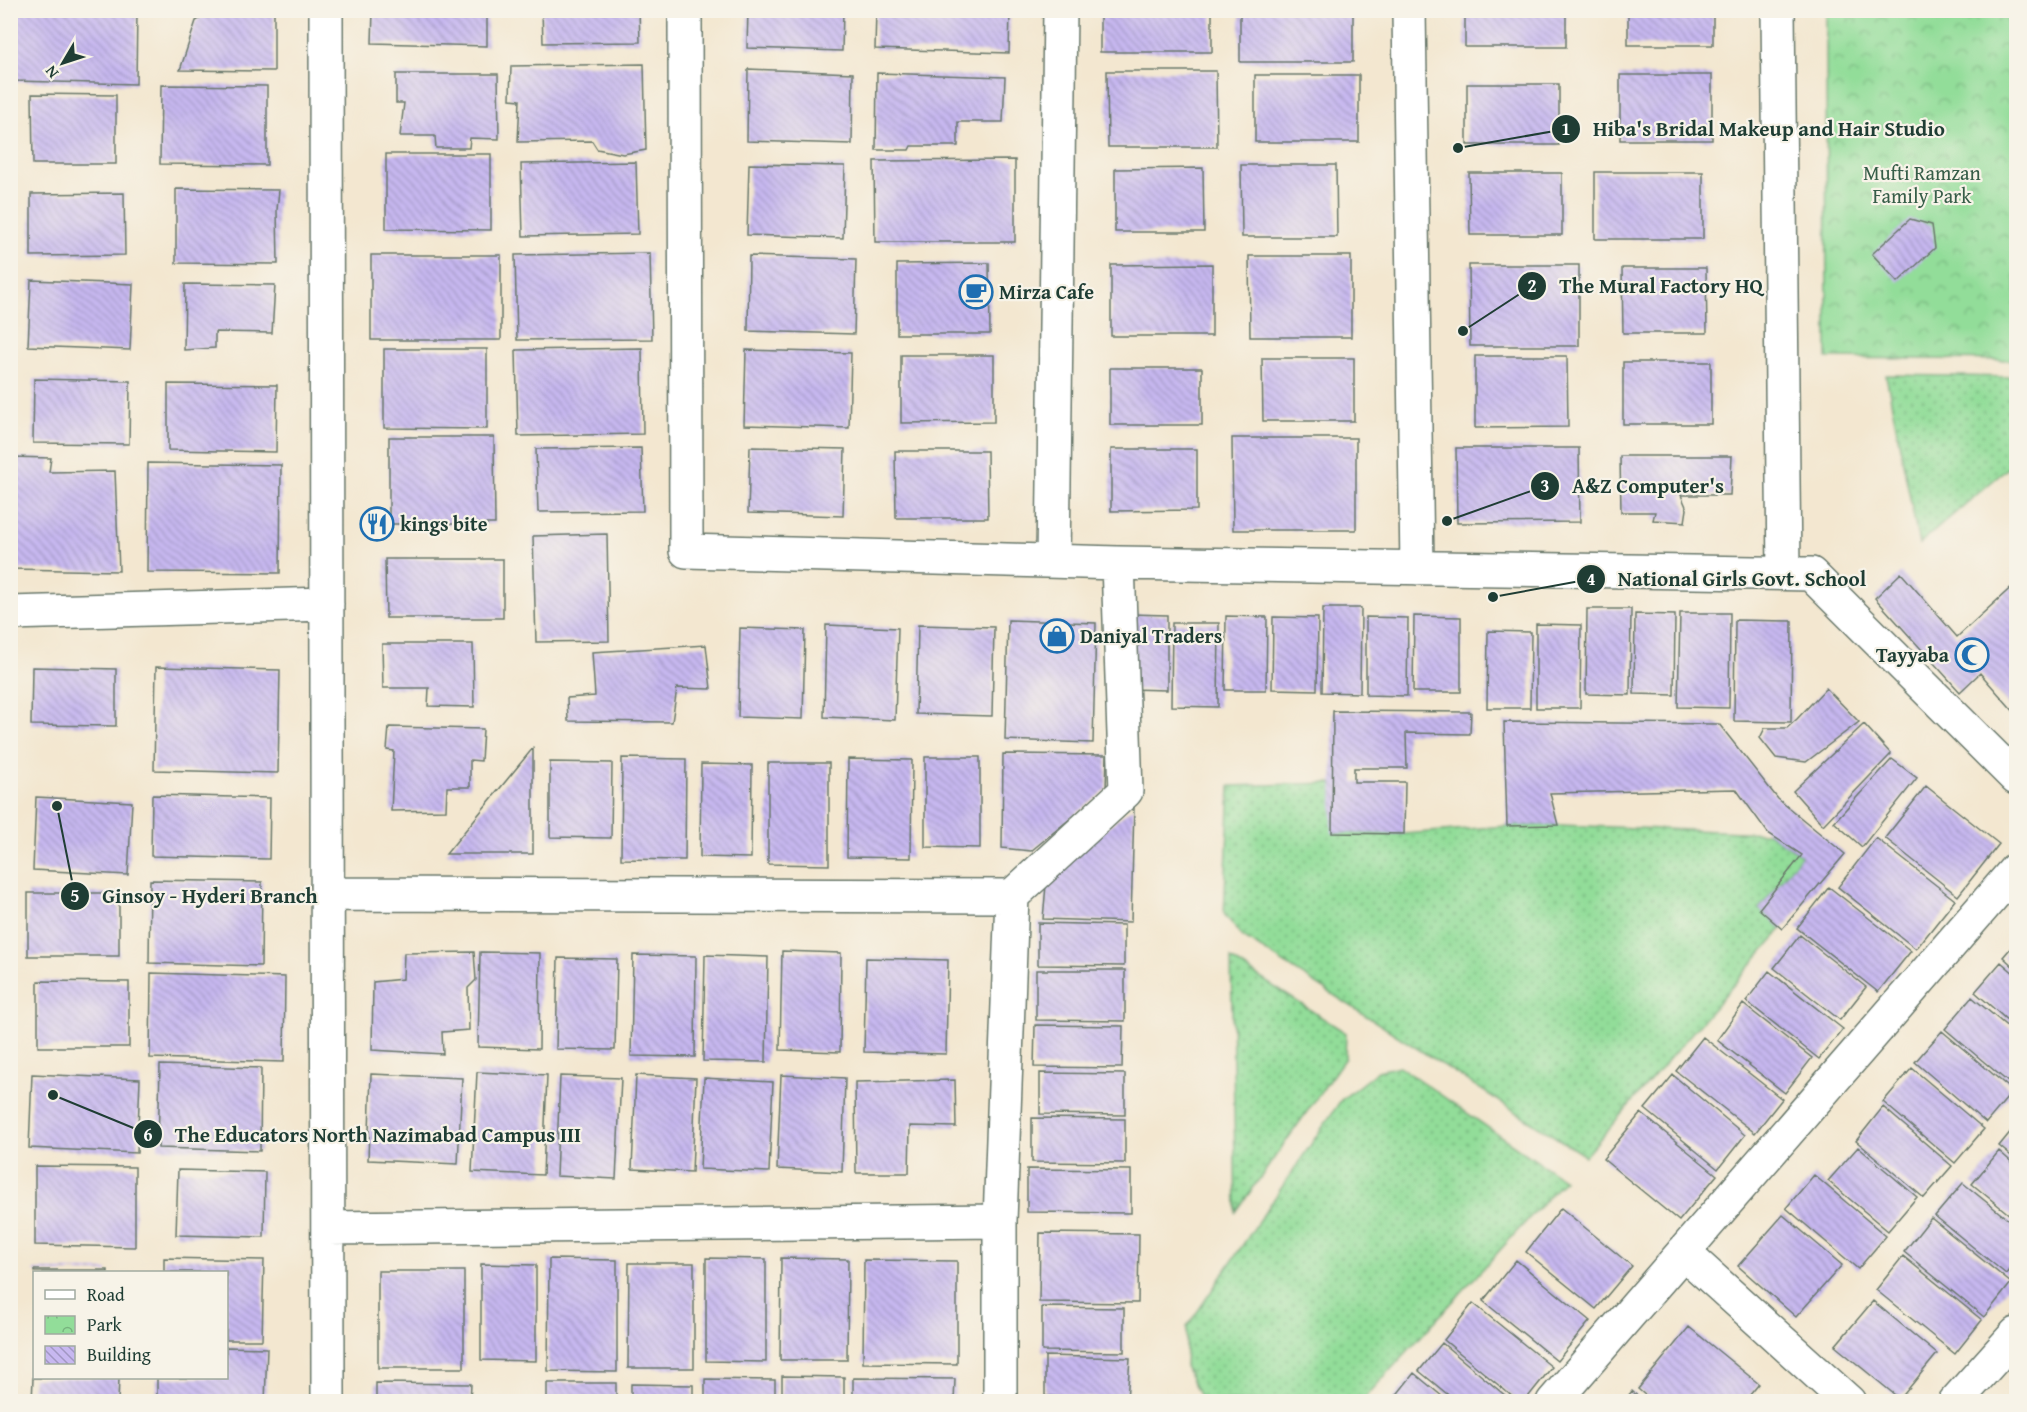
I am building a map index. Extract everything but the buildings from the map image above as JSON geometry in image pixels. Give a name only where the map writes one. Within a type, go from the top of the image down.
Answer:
[{"type":"street","points":[[326,10],[328,1401]]},
{"type":"street","points":[[685,10],[686,551],[1118,563],[1811,574],[2016,778]]},
{"type":"street","points":[[1053,561],[1060,10]]},
{"type":"street","points":[[1409,10],[1417,568]]},
{"type":"street","points":[[1778,10],[1784,573]]},
{"type":"street","points":[[327,894],[1012,896],[1126,791],[1118,563]]},
{"type":"street","points":[[10,613],[327,604]]},
{"type":"street","points":[[1553,1401],[2016,869]]},
{"type":"street","points":[[1000,1401],[1000,1221],[1012,896]]},
{"type":"street","points":[[328,1228],[1000,1221]]},
{"type":"street","points":[[1683,1252],[1849,1401]]},
{"type":"street","points":[[1955,1401],[2016,1334]]},
{"type":"green space","name":"Mufti Ramzan Family Park","points":[[1826,11],[2016,11],[2016,360],[1827,358]]},
{"type":"green space","points":[[1886,375],[2016,377],[2016,461],[1919,544]]},
{"type":"green space","points":[[1333,783],[1333,833],[1404,834],[1507,826],[1558,825],[1768,833],[1802,855],[1759,909],[1782,929],[1585,1156],[1243,937],[1224,914],[1230,786]]},
{"type":"green space","points":[[1231,959],[1346,1033],[1345,1058],[1236,1212]]},
{"type":"green space","points":[[1399,1066],[1564,1180],[1362,1401],[1202,1401],[1185,1366],[1187,1327],[1341,1100],[1378,1071]]},
{"type":"place","name":"Hiba's Bridal Makeup and Hair Studio","points":[[1458,148]]},
{"type":"place","name":"Mirza Cafe","points":[[976,292]]},
{"type":"place","name":"The Mural Factory HQ","points":[[1463,331]]},
{"type":"place","name":"A&Z Computer's","points":[[1447,521]]},
{"type":"place","name":"kings bite","points":[[377,524]]},
{"type":"place","name":"National Girls Govt. School","points":[[1493,597]]},
{"type":"place","name":"Daniyal Traders","points":[[1057,636]]},
{"type":"place","name":"Tayyaba","points":[[1972,655]]},
{"type":"place","name":"Ginsoy - Hyderi Branch","points":[[57,806]]},
{"type":"place","name":"The Educators North Nazimabad Campus III","points":[[53,1095]]}]
